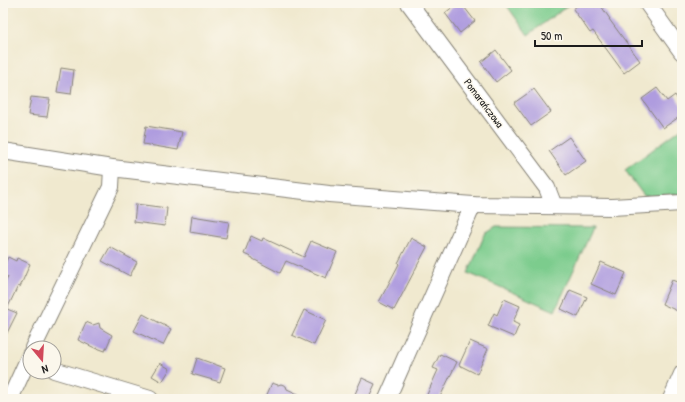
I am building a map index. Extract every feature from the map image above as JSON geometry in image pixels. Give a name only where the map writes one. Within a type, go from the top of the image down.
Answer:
[{"type":"street","name":"Pomarańczowa","points":[[409,3],[547,188],[554,206]]},
{"type":"street","points":[[647,3],[682,52]]},
{"type":"street","points":[[3,151],[112,168],[329,194],[473,205],[612,207],[682,203]]},
{"type":"street","points":[[38,340],[110,187],[112,168]]},
{"type":"street","points":[[387,399],[473,205]]},
{"type":"street","points":[[62,372],[150,399]]},
{"type":"street","points":[[10,399],[22,374]]},
{"type":"street","points":[[670,399],[682,374]]},
{"type":"green space","points":[[505,3],[571,3],[528,35]]},
{"type":"green space","points":[[682,128],[682,194],[644,196],[625,170]]},
{"type":"green space","points":[[496,227],[593,228],[555,311],[468,273],[485,234]]},
{"type":"building","points":[[458,3],[461,3],[475,21],[460,33],[445,13]]},
{"type":"building","points":[[581,3],[599,3],[640,61],[624,73],[593,31],[590,33],[573,9]]},
{"type":"building","points":[[496,50],[511,70],[496,82],[481,62]]},
{"type":"building","points":[[61,68],[74,70],[71,94],[57,92]]},
{"type":"building","points":[[657,88],[667,101],[675,95],[682,106],[682,115],[663,128],[642,99]]},
{"type":"building","points":[[534,89],[551,112],[531,126],[514,103]]},
{"type":"building","points":[[31,97],[50,99],[47,117],[28,115]]},
{"type":"building","points":[[146,126],[182,132],[178,150],[143,144]]},
{"type":"building","points":[[569,137],[586,161],[566,175],[549,151]]},
{"type":"building","points":[[136,204],[167,208],[165,226],[134,222]]},
{"type":"building","points":[[192,216],[229,222],[226,238],[190,232]]},
{"type":"building","points":[[251,236],[262,241],[263,238],[304,257],[311,241],[337,252],[326,278],[286,261],[280,273],[244,254]]},
{"type":"building","points":[[411,238],[427,247],[394,310],[379,302]]},
{"type":"building","points":[[110,247],[137,262],[130,276],[102,261]]},
{"type":"building","points":[[8,257],[16,261],[17,258],[30,264],[20,287],[18,286],[7,309],[17,313],[3,341],[3,288],[8,277],[3,275],[3,269]]},
{"type":"building","points":[[601,262],[626,273],[616,295],[591,284]]},
{"type":"building","points":[[672,280],[682,284],[682,313],[662,304]]},
{"type":"building","points":[[570,290],[587,297],[578,317],[561,309]]},
{"type":"building","points":[[504,299],[520,306],[513,322],[519,325],[514,337],[488,326],[494,313],[497,315]]},
{"type":"building","points":[[304,310],[326,320],[314,345],[292,335]]},
{"type":"building","points":[[143,314],[171,329],[163,345],[134,331]]},
{"type":"building","points":[[86,322],[93,325],[99,323],[100,328],[112,335],[105,351],[78,340]]},
{"type":"building","points":[[470,341],[488,349],[477,374],[459,365]]},
{"type":"building","points":[[440,354],[457,362],[439,399],[425,399],[438,370],[433,368]]},
{"type":"building","points":[[197,358],[225,368],[220,382],[192,374]]},
{"type":"building","points":[[160,363],[170,369],[162,382],[152,376]]},
{"type":"building","points":[[362,378],[375,384],[368,399],[355,394]]},
{"type":"building","points":[[272,383],[286,386],[287,389],[309,399],[265,399]]}]
